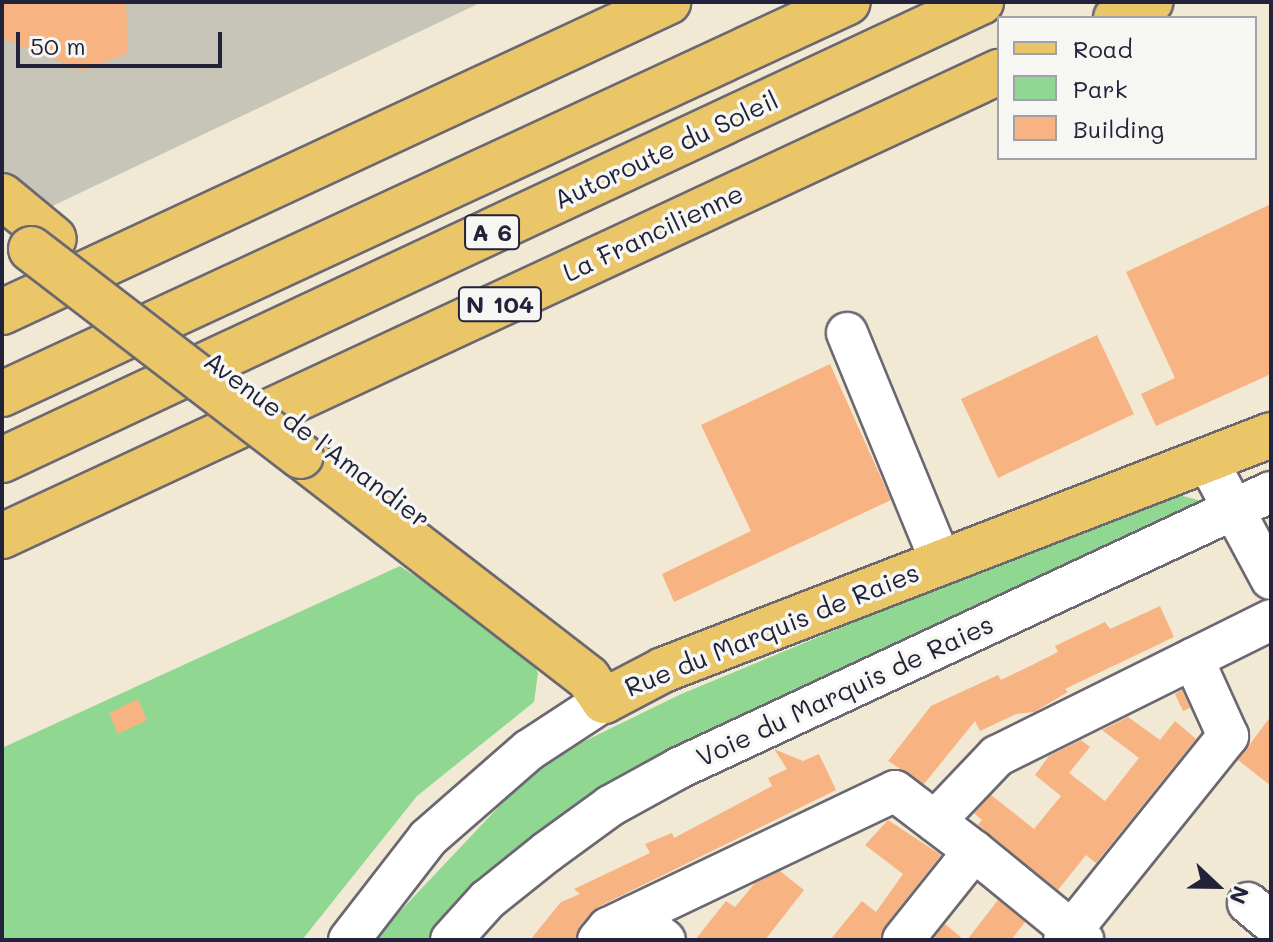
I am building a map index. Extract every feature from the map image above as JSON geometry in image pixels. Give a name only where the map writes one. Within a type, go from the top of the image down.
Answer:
[{"type":"main road","points":[[2,312],[668,2]]},
{"type":"main road","name":"A 6","points":[[2,394],[848,2]]},
{"type":"main road","name":"Autoroute du Soleil","points":[[2,460],[981,2]]},
{"type":"main road","points":[[1120,16],[1151,2]]},
{"type":"main road","name":"La Francilienne","points":[[2,536],[997,73]]},
{"type":"main road","name":"Avenue de l'Amandier","points":[[2,196],[29,238],[312,450],[588,678],[617,693]]},
{"type":"main road","name":"Rue du Marquis de Raies","points":[[617,693],[941,562],[1271,435]]},
{"type":"street","points":[[847,333],[941,562]]},
{"type":"street","points":[[1207,460],[1254,501],[1266,558]]},
{"type":"street","name":"Voie du Marquis de Raies","points":[[451,940],[487,900],[547,852],[610,806],[679,768],[1254,501]]},
{"type":"street","points":[[935,821],[997,756],[1271,620]]},
{"type":"street","points":[[598,940],[608,928],[895,791],[974,851],[1073,937],[1228,736],[1193,659]]},
{"type":"street","name":"Rue du Marquis de Raies","points":[[349,940],[428,838],[476,793],[529,750],[617,693]]},
{"type":"street","points":[[903,940],[974,851]]},
{"type":"street","points":[[634,916],[665,940]]},
{"type":"shaded area","points":[[2,2],[482,2],[2,230]]},
{"type":"green space","points":[[1179,495],[1198,500],[1201,507],[494,874],[430,940],[373,940],[540,763],[679,695],[1006,559]]},
{"type":"green space","points":[[400,566],[526,649],[538,673],[534,702],[417,796],[302,940],[2,940],[2,748]]},
{"type":"building","points":[[2,2],[126,2],[128,53],[83,71],[2,38]]},
{"type":"building","points":[[1271,204],[1271,374],[1156,426],[1141,394],[1175,378],[1126,272]]},
{"type":"building","points":[[1097,335],[1134,414],[998,478],[961,399]]},
{"type":"building","points":[[830,364],[891,500],[674,602],[662,574],[751,531],[701,425]]},
{"type":"building","points":[[1160,606],[1174,637],[1065,689],[1068,692],[1034,712],[1016,714],[980,731],[975,721],[924,784],[888,761],[931,706],[998,675],[1001,680],[1026,668],[1058,652],[1055,646],[1105,622],[1110,629]]},
{"type":"building","points":[[1182,690],[1190,708],[1183,711],[1175,694]]},
{"type":"building","points":[[138,699],[147,720],[118,734],[109,713]]},
{"type":"building","points":[[1271,716],[1271,786],[1238,760]]},
{"type":"building","points":[[1128,717],[1160,740],[1175,721],[1196,739],[1096,863],[1086,855],[1058,890],[978,825],[982,820],[974,813],[991,795],[1034,829],[1061,796],[1035,775],[1049,756],[1081,740],[1090,747],[1069,773],[1105,801],[1139,758],[1102,730]]},
{"type":"building","points":[[774,749],[803,761],[819,754],[836,790],[598,907],[580,925],[576,940],[530,940],[561,902],[580,894],[574,889],[650,853],[645,844],[672,833],[674,838],[772,786],[768,778],[787,769]]},
{"type":"building","points":[[888,820],[941,855],[885,926],[881,940],[830,940],[862,901],[876,912],[903,874],[865,845]]},
{"type":"building","points":[[780,871],[804,890],[765,940],[695,940],[726,901],[735,907],[755,883]]},
{"type":"building","points":[[998,900],[1025,922],[1011,940],[967,940]]},
{"type":"building","points":[[945,924],[964,940],[932,940]]}]
